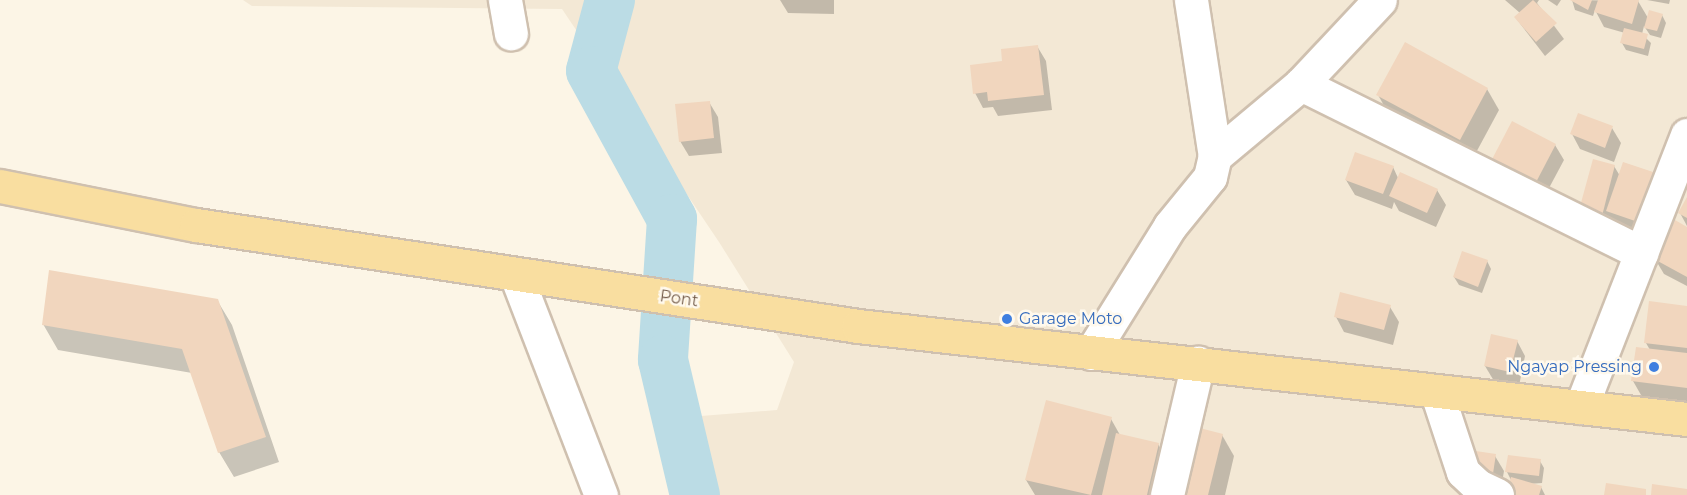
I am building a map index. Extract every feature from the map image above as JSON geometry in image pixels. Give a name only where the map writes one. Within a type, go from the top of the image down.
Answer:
[{"type":"main road","name":"Pont","points":[[0,186],[196,225],[858,327],[1687,419]]},
{"type":"street","points":[[505,0],[511,33]]},
{"type":"street","points":[[1091,353],[1170,226],[1210,177],[1215,156],[1191,0]]},
{"type":"street","points":[[1215,156],[1301,84],[1380,0]]},
{"type":"street","points":[[1301,84],[1641,253]]},
{"type":"street","points":[[1581,407],[1687,135]]},
{"type":"street","points":[[516,275],[601,495]]},
{"type":"street","points":[[1167,495],[1198,363]]},
{"type":"street","points":[[1437,393],[1463,472],[1478,486],[1497,495]]},
{"type":"shaded area","points":[[243,0],[1687,0],[1687,495],[673,495],[663,419],[777,410],[794,362],[719,242],[562,9],[252,6]]},
{"type":"building","points":[[1533,0],[1557,23],[1536,42],[1514,17]]},
{"type":"building","points":[[1570,0],[1592,0],[1588,10]]},
{"type":"building","points":[[1598,0],[1639,0],[1632,24],[1594,12]]},
{"type":"building","points":[[1649,10],[1663,14],[1657,31],[1644,28]]},
{"type":"building","points":[[1624,28],[1648,34],[1644,49],[1620,43]]},
{"type":"building","points":[[1405,42],[1488,88],[1460,140],[1376,95]]},
{"type":"building","points":[[1038,45],[1044,95],[988,101],[987,92],[973,94],[970,65],[1002,61],[1001,49]]},
{"type":"building","points":[[710,101],[714,138],[679,142],[675,104]]},
{"type":"building","points":[[1578,113],[1613,126],[1605,148],[1570,134]]},
{"type":"building","points":[[1512,121],[1556,144],[1533,188],[1489,165]]},
{"type":"building","points":[[1355,152],[1394,166],[1383,194],[1345,180]]},
{"type":"building","points":[[1593,159],[1615,165],[1602,216],[1579,210]]},
{"type":"building","points":[[1623,162],[1656,173],[1638,222],[1606,211]]},
{"type":"building","points":[[1400,172],[1438,189],[1427,213],[1389,196]]},
{"type":"building","points":[[1687,197],[1687,218],[1678,213]]},
{"type":"building","points":[[1675,220],[1687,227],[1687,277],[1654,259]]},
{"type":"building","points":[[1462,251],[1488,260],[1478,287],[1453,277]]},
{"type":"building","points":[[49,270],[218,299],[266,437],[218,453],[182,349],[42,325]]},
{"type":"building","points":[[1340,292],[1391,305],[1384,330],[1334,317]]},
{"type":"building","points":[[1649,301],[1687,306],[1687,348],[1644,343]]},
{"type":"building","points":[[1491,334],[1518,340],[1510,372],[1484,366]]},
{"type":"building","points":[[1636,347],[1687,353],[1687,388],[1631,381]]},
{"type":"building","points":[[1046,400],[1112,417],[1091,495],[1025,480]]},
{"type":"building","points":[[1188,425],[1223,434],[1208,495],[1170,495]]},
{"type":"building","points":[[1116,433],[1159,443],[1147,495],[1102,495]]},
{"type":"building","points":[[1462,449],[1496,454],[1492,480]]},
{"type":"building","points":[[1508,455],[1541,459],[1539,476],[1505,472]]},
{"type":"building","points":[[1511,477],[1542,486],[1539,495],[1506,495]]},
{"type":"building","points":[[1606,483],[1646,489],[1646,495],[1604,495]]},
{"type":"building","points":[[1652,484],[1687,489],[1687,495],[1651,495]]},
{"type":"waterway","points":[[610,0],[591,71],[672,219],[663,360],[695,495]]},
{"type":"place","name":"Garage Moto","points":[[1007,319]]},
{"type":"place","name":"Ngayap Pressing","points":[[1654,367]]}]
